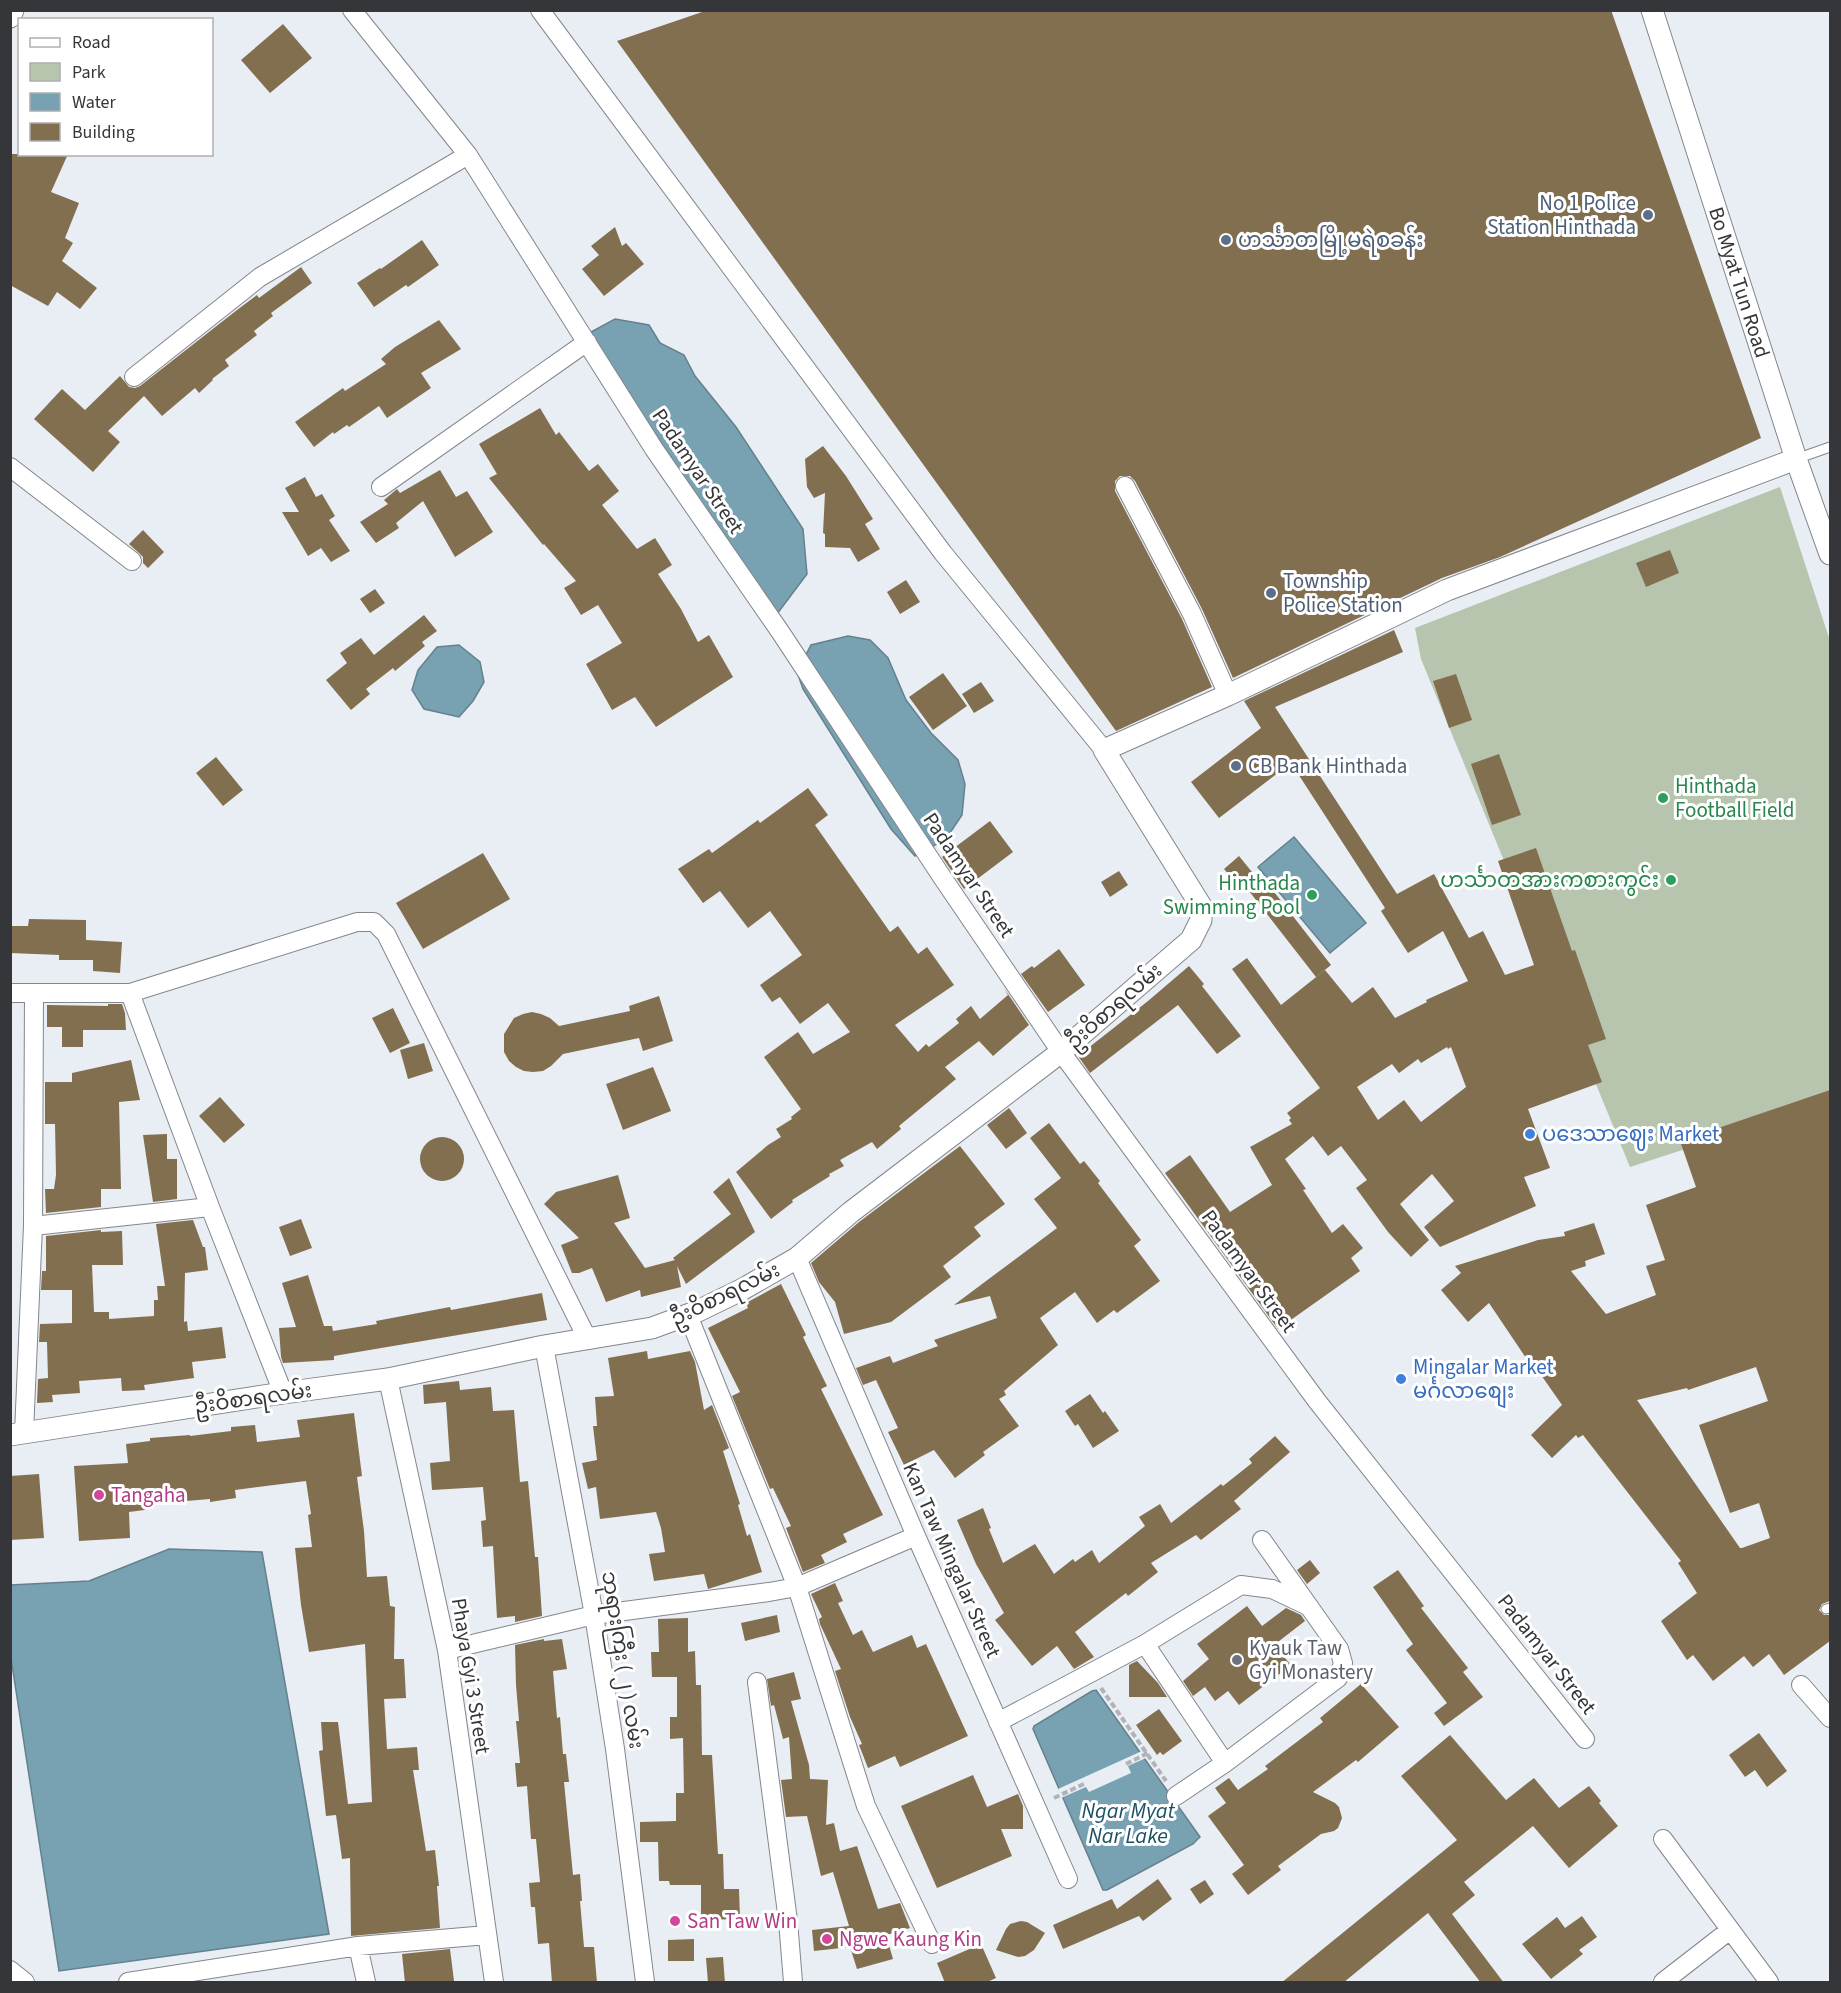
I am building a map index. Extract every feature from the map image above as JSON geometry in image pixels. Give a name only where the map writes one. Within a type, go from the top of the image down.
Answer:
[{"type":"street","points":[[10,17],[14,10]]},
{"type":"street","name":"Padamyar Street","points":[[352,10],[468,155],[654,449],[782,633],[942,877],[1061,1052],[1317,1401],[1585,1739]]},
{"type":"street","points":[[540,10],[943,553],[1104,750],[1228,695],[1447,590],[1796,459]]},
{"type":"street","name":"Bo Myat Tun Road","points":[[1652,10],[1796,459],[1830,554]]},
{"type":"street","points":[[134,377],[260,277],[468,155]]},
{"type":"street","points":[[381,487],[586,342]]},
{"type":"street","points":[[10,467],[132,561]]},
{"type":"street","points":[[1125,486],[1192,614],[1228,695]]},
{"type":"street","name":"ဦးဝိစာရလမ်း","points":[[17,1434],[388,1379],[544,1346],[652,1328],[687,1316],[743,1289],[797,1258],[851,1212],[1061,1052],[1191,940],[1202,920],[1201,906],[1104,750]]},
{"type":"street","points":[[10,993],[130,993],[357,922],[374,922],[386,934],[588,1340]]},
{"type":"street","points":[[17,1434],[33,1226],[34,993]]},
{"type":"street","points":[[130,993],[283,1393]]},
{"type":"street","points":[[33,1226],[210,1207]]},
{"type":"street","name":"Kan Taw Mingalar Street","points":[[797,1258],[916,1536],[1068,1879]]},
{"type":"street","points":[[687,1316],[796,1587],[866,1806],[932,1944]]},
{"type":"street","name":"ဘုရားကြီး ( ၂ ) လမ်း","points":[[544,1346],[594,1615],[615,1749],[645,1983]]},
{"type":"street","name":"Phaya Gyi 3 Street","points":[[388,1379],[447,1650],[494,1983]]},
{"type":"street","points":[[447,1650],[594,1615],[796,1587],[916,1536]]},
{"type":"street","points":[[1176,1796],[1338,1678],[1343,1664],[1339,1649],[1262,1540]]},
{"type":"street","points":[[998,1722],[1145,1644],[1241,1585],[1272,1589],[1310,1607]]},
{"type":"street","points":[[1145,1644],[1224,1763]]},
{"type":"street","points":[[757,1682],[788,1921],[793,1983]]},
{"type":"street","points":[[1801,1685],[1830,1718]]},
{"type":"street","points":[[1663,1839],[1769,1983]]},
{"type":"street","points":[[1663,1983],[1730,1930]]},
{"type":"street","points":[[128,1983],[358,1946],[487,1935]]},
{"type":"street","points":[[358,1946],[366,1983]]},
{"type":"street","points":[[10,1970],[25,1983]]},
{"type":"lane","points":[[1796,459],[1830,447]]},
{"type":"path","points":[[1090,1673],[1176,1796]]},
{"type":"path","points":[[1126,1764],[1146,1754]]},
{"type":"path","points":[[1060,1795],[1086,1783]]},
{"type":"green space","name":"ဟင်္သာတအားကစားကွင်း","points":[[1780,487],[1830,641],[1830,1102],[1630,1167],[1421,659],[1415,628]]},
{"type":"water","points":[[615,319],[649,325],[660,343],[684,355],[695,376],[736,427],[803,529],[807,574],[777,614],[629,403],[602,384],[587,352],[591,332]]},
{"type":"water","points":[[848,636],[870,640],[888,658],[906,700],[931,733],[958,760],[965,784],[962,815],[946,839],[915,856],[891,829],[803,689],[797,672],[811,645]]},
{"type":"water","points":[[459,645],[480,662],[484,682],[473,701],[459,717],[424,709],[412,690],[418,670],[437,647]]},
{"type":"water","name":"Hinthada Swimming Pool","points":[[1294,837],[1366,923],[1330,953],[1258,867]]},
{"type":"water","points":[[169,1549],[262,1552],[329,1934],[59,1971],[11,1658],[11,1585],[89,1581]]},
{"type":"water","name":"Ngar Myat Nar Lake","points":[[1096,1690],[1200,1837],[1193,1844],[1107,1890],[1103,1890],[1033,1729],[1034,1726]]},
{"type":"pier","points":[[1142,1751],[1146,1758],[1128,1766],[1131,1773],[1089,1792],[1086,1787],[1061,1798],[1058,1789]]},
{"type":"building","name":"ဟင်္သာတမြို့မရဲစခန်း","points":[[708,10],[1611,10],[1761,438],[1500,557],[1442,578],[1233,678],[1202,609],[1135,481],[1130,476],[1120,476],[1115,481],[1115,491],[1182,619],[1212,687],[1116,731],[617,41]]},
{"type":"building","points":[[283,24],[312,58],[270,93],[241,60]]},
{"type":"building","points":[[10,154],[67,156],[51,192],[79,203],[65,238],[73,243],[62,261],[97,288],[80,309],[57,292],[48,306],[10,285]]},
{"type":"building","points":[[615,227],[622,246],[626,243],[644,264],[604,296],[582,269],[599,255],[591,246]]},
{"type":"building","points":[[422,240],[439,265],[374,307],[357,283]]},
{"type":"building","points":[[301,267],[312,283],[271,313],[273,316],[254,331],[257,335],[225,360],[229,366],[199,393],[195,388],[162,416],[144,396],[108,431],[120,442],[93,472],[34,419],[62,389],[85,410],[120,376],[129,387],[140,386],[257,295],[259,298]]},
{"type":"building","points":[[439,320],[461,349],[421,373],[431,388],[387,418],[379,406],[349,427],[347,425],[334,434],[333,432],[314,447],[295,422],[343,388],[345,391],[386,364],[381,359],[395,347]]},
{"type":"building","points":[[540,408],[556,435],[559,432],[589,471],[598,464],[619,491],[602,505],[637,549],[655,538],[672,565],[658,574],[681,609],[698,642],[709,635],[733,677],[656,727],[635,697],[612,710],[586,664],[622,643],[598,605],[581,615],[564,588],[576,581],[543,545],[489,478],[497,474],[479,444]]},
{"type":"building","points":[[823,446],[846,476],[873,519],[865,524],[880,549],[858,562],[850,548],[825,547],[825,534],[823,533],[825,493],[814,498],[807,487],[805,459]]},
{"type":"building","points":[[440,470],[456,497],[467,491],[493,532],[455,557],[423,501],[396,523],[399,528],[376,543],[360,522],[388,504],[384,500],[397,489],[400,493]]},
{"type":"building","points":[[305,477],[316,497],[322,494],[335,516],[329,520],[350,551],[331,562],[321,548],[308,556],[282,512],[299,512],[285,488]]},
{"type":"building","points":[[143,530],[164,552],[148,568],[143,563],[143,557],[129,544]]},
{"type":"building","points":[[1670,550],[1679,573],[1646,587],[1636,563]]},
{"type":"building","points":[[906,580],[920,602],[900,614],[887,592]]},
{"type":"building","points":[[375,589],[385,603],[370,613],[360,599]]},
{"type":"building","points":[[424,615],[437,631],[422,642],[425,646],[395,671],[393,668],[366,689],[370,694],[351,710],[326,680],[347,663],[340,653],[361,638],[374,655]]},
{"type":"building","points":[[1394,630],[1403,652],[1275,707],[1397,894],[1434,874],[1469,938],[1483,931],[1505,975],[1534,965],[1498,861],[1536,848],[1606,1039],[1588,1045],[1602,1082],[1528,1109],[1550,1168],[1524,1177],[1536,1206],[1440,1247],[1424,1227],[1454,1201],[1432,1174],[1400,1204],[1429,1240],[1411,1257],[1388,1232],[1356,1188],[1367,1180],[1341,1146],[1328,1156],[1313,1136],[1285,1159],[1332,1233],[1343,1224],[1363,1248],[1351,1258],[1360,1271],[1278,1329],[1165,1173],[1190,1155],[1230,1212],[1272,1185],[1250,1147],[1292,1124],[1287,1113],[1320,1088],[1232,969],[1247,958],[1281,1005],[1325,970],[1352,1003],[1373,987],[1395,1018],[1427,1002],[1426,1000],[1468,981],[1443,931],[1408,953],[1381,911],[1385,908],[1291,763],[1219,818],[1191,782],[1261,728],[1244,701]],"holes":[[[1447,1047],[1448,1049],[1451,1047],[1466,1087],[1421,1122],[1404,1100],[1378,1120],[1357,1087],[1392,1064],[1399,1073],[1418,1059],[1421,1063]]]},
{"type":"building","points":[[943,673],[967,706],[933,730],[909,697]]},
{"type":"building","points":[[1456,674],[1472,720],[1449,728],[1433,681]]},
{"type":"building","points":[[981,682],[994,701],[974,713],[962,694]]},
{"type":"building","points":[[1499,754],[1521,815],[1492,825],[1471,764]]},
{"type":"building","points":[[216,757],[243,790],[223,806],[196,773]]},
{"type":"building","points":[[808,788],[828,815],[815,825],[890,932],[898,926],[918,954],[927,947],[954,985],[895,1025],[918,1052],[926,1044],[929,1047],[959,1023],[956,1019],[971,1006],[980,1019],[1008,995],[1004,988],[1029,1025],[993,1056],[979,1041],[945,1067],[956,1079],[899,1126],[901,1129],[877,1149],[872,1142],[840,1160],[844,1166],[792,1200],[793,1202],[771,1219],[736,1172],[781,1137],[776,1129],[792,1119],[791,1117],[801,1109],[764,1057],[798,1032],[813,1054],[850,1032],[828,1003],[800,1024],[780,997],[772,1002],[760,985],[802,955],[770,911],[748,928],[720,891],[703,903],[678,869],[709,849],[712,853],[758,820],[760,823]]},
{"type":"building","points":[[990,821],[1013,852],[964,889],[942,857]]},
{"type":"building","points":[[483,853],[510,899],[423,949],[396,903]]},
{"type":"building","points":[[1239,856],[1256,877],[1241,889],[1224,869]]},
{"type":"building","points":[[1119,871],[1128,885],[1110,897],[1101,882]]},
{"type":"building","points":[[1264,879],[1331,965],[1316,977],[1249,891]]},
{"type":"building","points":[[29,919],[86,920],[86,940],[122,942],[120,973],[93,971],[93,960],[59,960],[59,955],[10,953],[10,926],[28,926]]},
{"type":"building","points":[[1059,949],[1085,985],[1048,1012],[1021,974],[1032,966],[1034,968]]},
{"type":"building","points":[[1189,966],[1241,1036],[1217,1054],[1178,1005],[1090,1073],[1078,1056]]},
{"type":"building","points":[[659,996],[673,1041],[643,1051],[639,1038],[563,1054],[543,1071],[533,1072],[516,1067],[504,1052],[504,1034],[514,1018],[523,1014],[532,1012],[541,1014],[559,1026],[630,1011],[629,1006]]},
{"type":"building","points":[[108,1004],[122,1004],[126,1030],[83,1030],[83,1047],[62,1047],[62,1027],[47,1027],[47,1005],[108,1006]]},
{"type":"building","points":[[393,1008],[410,1043],[390,1053],[372,1018]]},
{"type":"building","points":[[424,1043],[433,1071],[408,1079],[400,1050]]},
{"type":"building","points":[[131,1060],[140,1100],[119,1102],[121,1189],[101,1189],[101,1207],[46,1213],[45,1189],[54,1189],[56,1175],[55,1124],[45,1124],[45,1082],[72,1082],[72,1073]]},
{"type":"building","points":[[653,1067],[671,1111],[623,1130],[606,1084]]},
{"type":"building","points":[[1830,1090],[1830,1601],[1822,1604],[1819,1610],[1824,1615],[1830,1615],[1830,1641],[1784,1675],[1769,1654],[1753,1667],[1744,1656],[1713,1681],[1693,1655],[1687,1660],[1661,1621],[1697,1593],[1678,1563],[1681,1561],[1583,1435],[1578,1438],[1576,1435],[1552,1458],[1531,1435],[1562,1405],[1532,1362],[1530,1364],[1489,1303],[1468,1322],[1441,1290],[1461,1273],[1455,1266],[1538,1240],[1565,1236],[1564,1232],[1594,1223],[1605,1254],[1585,1261],[1586,1266],[1571,1271],[1606,1314],[1656,1295],[1646,1266],[1665,1260],[1646,1205],[1696,1187],[1680,1141]],"holes":[[[1756,1367],[1768,1401],[1699,1425],[1730,1513],[1759,1503],[1770,1538],[1740,1548],[1637,1400],[1687,1388],[1688,1390]]]},
{"type":"building","points":[[220,1097],[245,1125],[224,1143],[199,1116]]},
{"type":"building","points":[[1009,1108],[1027,1133],[1006,1149],[987,1125]]},
{"type":"building","points":[[1049,1123],[1080,1164],[1084,1161],[1100,1181],[1098,1183],[1141,1240],[1134,1246],[1160,1281],[1117,1313],[1114,1310],[1097,1323],[1075,1292],[1040,1318],[1058,1345],[1004,1391],[1006,1395],[999,1399],[1019,1426],[983,1452],[985,1455],[955,1478],[934,1450],[904,1465],[888,1432],[898,1428],[876,1380],[863,1385],[856,1368],[890,1356],[893,1363],[938,1346],[934,1340],[997,1318],[990,1296],[954,1305],[1057,1228],[1034,1199],[1061,1178],[1030,1138]]},
{"type":"building","points":[[167,1134],[167,1159],[177,1159],[177,1199],[153,1202],[143,1135]]},
{"type":"building","points":[[442,1137],[458,1143],[464,1159],[458,1175],[442,1181],[426,1175],[420,1159],[426,1143]]},
{"type":"building","points":[[960,1146],[1005,1204],[974,1227],[981,1236],[943,1266],[951,1277],[891,1322],[844,1334],[835,1302],[819,1282],[811,1263],[859,1222]]},
{"type":"building","points":[[618,1175],[630,1218],[614,1223],[645,1268],[675,1260],[673,1258],[731,1214],[713,1192],[729,1178],[755,1232],[686,1284],[677,1266],[681,1287],[641,1297],[640,1290],[606,1302],[592,1268],[572,1273],[561,1245],[579,1238],[544,1204],[556,1192]]},
{"type":"building","points":[[301,1219],[312,1248],[290,1256],[279,1227]]},
{"type":"building","points":[[193,1220],[203,1247],[205,1247],[208,1270],[185,1273],[184,1322],[187,1321],[188,1331],[222,1327],[226,1358],[192,1362],[194,1378],[144,1385],[145,1390],[122,1391],[121,1378],[79,1381],[80,1393],[52,1395],[53,1402],[37,1403],[38,1379],[48,1378],[47,1342],[39,1342],[40,1324],[72,1323],[72,1290],[41,1290],[42,1271],[46,1271],[46,1236],[101,1230],[101,1232],[122,1231],[123,1265],[92,1265],[94,1312],[109,1312],[109,1319],[154,1316],[154,1300],[158,1300],[157,1286],[165,1286],[156,1224]]},
{"type":"building","points":[[308,1275],[324,1326],[332,1326],[333,1331],[377,1324],[376,1321],[450,1307],[451,1310],[542,1293],[547,1320],[334,1356],[334,1360],[283,1363],[279,1328],[296,1327],[282,1283]]},
{"type":"building","points":[[781,1284],[806,1335],[803,1337],[827,1386],[821,1389],[883,1515],[843,1534],[847,1542],[821,1555],[825,1563],[803,1572],[786,1528],[791,1526],[773,1488],[770,1489],[732,1396],[740,1392],[708,1328],[748,1308],[746,1303]]},
{"type":"building","points":[[647,1351],[648,1359],[690,1351],[695,1362],[704,1410],[712,1405],[729,1448],[723,1451],[740,1504],[738,1505],[747,1536],[750,1534],[762,1572],[708,1589],[704,1574],[654,1581],[649,1554],[665,1552],[656,1512],[600,1519],[596,1487],[588,1489],[582,1463],[597,1460],[593,1426],[597,1426],[595,1397],[614,1396],[608,1358]]},
{"type":"building","points":[[459,1381],[460,1390],[491,1387],[493,1411],[514,1410],[520,1482],[528,1481],[535,1557],[538,1557],[542,1616],[515,1622],[515,1616],[497,1618],[493,1546],[483,1547],[481,1521],[486,1520],[483,1487],[432,1490],[430,1463],[450,1461],[446,1402],[424,1404],[423,1385]]},
{"type":"building","points":[[1090,1394],[1119,1431],[1093,1448],[1078,1424],[1075,1426],[1065,1411]]},
{"type":"building","points":[[354,1413],[362,1476],[357,1477],[367,1577],[387,1576],[390,1606],[395,1607],[394,1659],[404,1659],[406,1698],[384,1699],[387,1749],[417,1747],[419,1770],[413,1770],[426,1851],[435,1850],[440,1928],[351,1936],[350,1858],[342,1859],[336,1815],[326,1816],[319,1751],[323,1750],[321,1722],[338,1722],[348,1804],[372,1802],[365,1644],[309,1652],[295,1548],[312,1547],[308,1515],[311,1514],[306,1481],[235,1490],[236,1498],[210,1502],[210,1499],[151,1504],[152,1509],[129,1512],[130,1538],[79,1541],[74,1466],[128,1463],[126,1444],[150,1441],[150,1438],[231,1431],[231,1427],[255,1425],[257,1442],[300,1437],[297,1420]]},
{"type":"building","points":[[1275,1436],[1290,1452],[1234,1501],[1241,1509],[1201,1540],[1196,1535],[1151,1563],[1158,1572],[1128,1596],[1126,1593],[1075,1632],[1094,1657],[1074,1669],[1057,1646],[1032,1666],[995,1620],[1004,1613],[976,1564],[957,1520],[983,1508],[1003,1563],[1035,1544],[1054,1574],[1073,1559],[1075,1562],[1092,1550],[1099,1563],[1145,1526],[1139,1517],[1160,1504],[1171,1523],[1252,1463],[1249,1459]]},
{"type":"building","points":[[39,1474],[44,1538],[10,1540],[10,1476]]},
{"type":"building","points":[[1310,1560],[1320,1573],[1307,1584],[1297,1570]]},
{"type":"building","points":[[1398,1570],[1424,1606],[1421,1608],[1468,1668],[1463,1672],[1483,1697],[1444,1726],[1434,1713],[1447,1703],[1406,1650],[1413,1644],[1373,1587]]},
{"type":"building","points":[[835,1583],[843,1601],[838,1603],[853,1635],[862,1630],[873,1652],[912,1635],[917,1648],[926,1644],[968,1736],[900,1767],[895,1756],[868,1768],[859,1745],[862,1744],[850,1717],[835,1671],[841,1669],[820,1624],[819,1619],[822,1617],[811,1594]]},
{"type":"building","points":[[1247,1606],[1262,1626],[1286,1608],[1301,1615],[1305,1621],[1274,1645],[1291,1665],[1239,1705],[1228,1691],[1215,1701],[1205,1687],[1193,1696],[1183,1681],[1209,1659],[1197,1644]]},
{"type":"building","points":[[777,1615],[780,1632],[745,1641],[741,1623]]},
{"type":"building","points":[[688,1618],[688,1652],[695,1651],[696,1685],[701,1685],[702,1755],[712,1755],[718,1854],[723,1854],[724,1889],[739,1889],[740,1919],[701,1920],[701,1885],[670,1885],[669,1881],[659,1881],[658,1842],[640,1842],[640,1822],[676,1821],[676,1793],[684,1793],[683,1738],[670,1739],[670,1717],[677,1717],[677,1677],[652,1677],[651,1652],[659,1652],[658,1619]]},
{"type":"building","points":[[544,1639],[544,1641],[562,1639],[567,1669],[553,1671],[557,1718],[560,1717],[563,1754],[566,1754],[569,1782],[564,1782],[573,1875],[580,1874],[584,1947],[594,1947],[597,1983],[552,1983],[549,1943],[538,1944],[535,1907],[531,1907],[529,1883],[540,1882],[536,1839],[531,1839],[527,1786],[517,1787],[515,1763],[520,1763],[516,1721],[519,1721],[515,1645]]},
{"type":"building","points":[[1137,1661],[1158,1683],[1167,1697],[1129,1697],[1129,1665]]},
{"type":"building","points":[[794,1672],[801,1699],[791,1701],[809,1765],[810,1779],[828,1780],[826,1825],[834,1823],[840,1851],[857,1846],[878,1909],[900,1903],[910,1928],[886,1935],[893,1959],[857,1969],[850,1947],[814,1951],[812,1930],[849,1926],[833,1872],[821,1876],[807,1816],[786,1817],[781,1780],[792,1779],[789,1737],[783,1739],[774,1705],[771,1706],[767,1679]]},
{"type":"building","points":[[1361,1684],[1399,1727],[1358,1762],[1356,1760],[1313,1792],[1339,1807],[1342,1818],[1338,1828],[1321,1834],[1278,1866],[1281,1870],[1248,1895],[1232,1874],[1244,1865],[1208,1816],[1226,1803],[1215,1788],[1229,1778],[1238,1790],[1268,1769],[1265,1766],[1323,1722],[1320,1718]]},
{"type":"building","points":[[1159,1709],[1182,1741],[1163,1755],[1160,1752],[1157,1755],[1136,1725]]},
{"type":"building","points":[[1759,1733],[1787,1771],[1767,1787],[1755,1770],[1745,1777],[1729,1755]]},
{"type":"building","points":[[1450,1735],[1506,1800],[1534,1778],[1559,1808],[1589,1786],[1601,1801],[1599,1803],[1618,1826],[1569,1868],[1533,1826],[1464,1882],[1475,1895],[1452,1914],[1504,1983],[1481,1983],[1428,1913],[1343,1983],[1281,1983],[1457,1840],[1401,1776]]},
{"type":"building","points":[[973,1775],[987,1807],[1018,1794],[1023,1806],[1023,1829],[1001,1829],[1012,1856],[937,1888],[901,1806]]},
{"type":"building","points":[[1158,1879],[1172,1899],[1143,1921],[1139,1916],[1063,1949],[1053,1925],[1112,1899],[1117,1909]]},
{"type":"building","points":[[1205,1880],[1214,1894],[1200,1904],[1190,1889]]},
{"type":"building","points":[[1582,1916],[1597,1937],[1579,1950],[1583,1954],[1551,1979],[1522,1944],[1557,1917],[1565,1928]]},
{"type":"building","points":[[1021,1921],[1045,1933],[1034,1950],[1025,1956],[1018,1957],[996,1950],[1010,1924]]},
{"type":"building","points":[[694,1939],[694,1961],[668,1961],[668,1940]]},
{"type":"building","points":[[981,1944],[996,1978],[985,1983],[945,1983],[937,1963]]},
{"type":"building","points":[[450,1949],[454,1981],[405,1983],[402,1954]]},
{"type":"building","points":[[723,1957],[725,1983],[708,1983],[706,1958]]},
{"type":"place","name":"No 1 Police Station Hinthada","points":[[1648,215]]},
{"type":"place","name":"ဟင်္သာတမြို့မရဲစခန်း","points":[[1226,240]]},
{"type":"place","name":"Township Police Station","points":[[1271,593]]},
{"type":"place","name":"CB Bank Hinthada","points":[[1236,766]]},
{"type":"place","name":"Hinthada Football Field","points":[[1663,798]]},
{"type":"place","name":"ဟင်္သာတအားကစားကွင်း","points":[[1671,880]]},
{"type":"place","name":"Hinthada Swimming Pool","points":[[1312,895]]},
{"type":"place","name":"ပဒေသာဈေး Market","points":[[1530,1134]]},
{"type":"place","name":"Mingalar Market မင်္ဂလာစျေး","points":[[1401,1379]]},
{"type":"place","name":"Tangaha","points":[[99,1495]]},
{"type":"place","name":"Kyauk Taw Gyi Monastery","points":[[1237,1660]]},
{"type":"place","name":"San Taw Win","points":[[675,1921]]},
{"type":"place","name":"Ngwe Kaung Kin","points":[[827,1939]]}]
